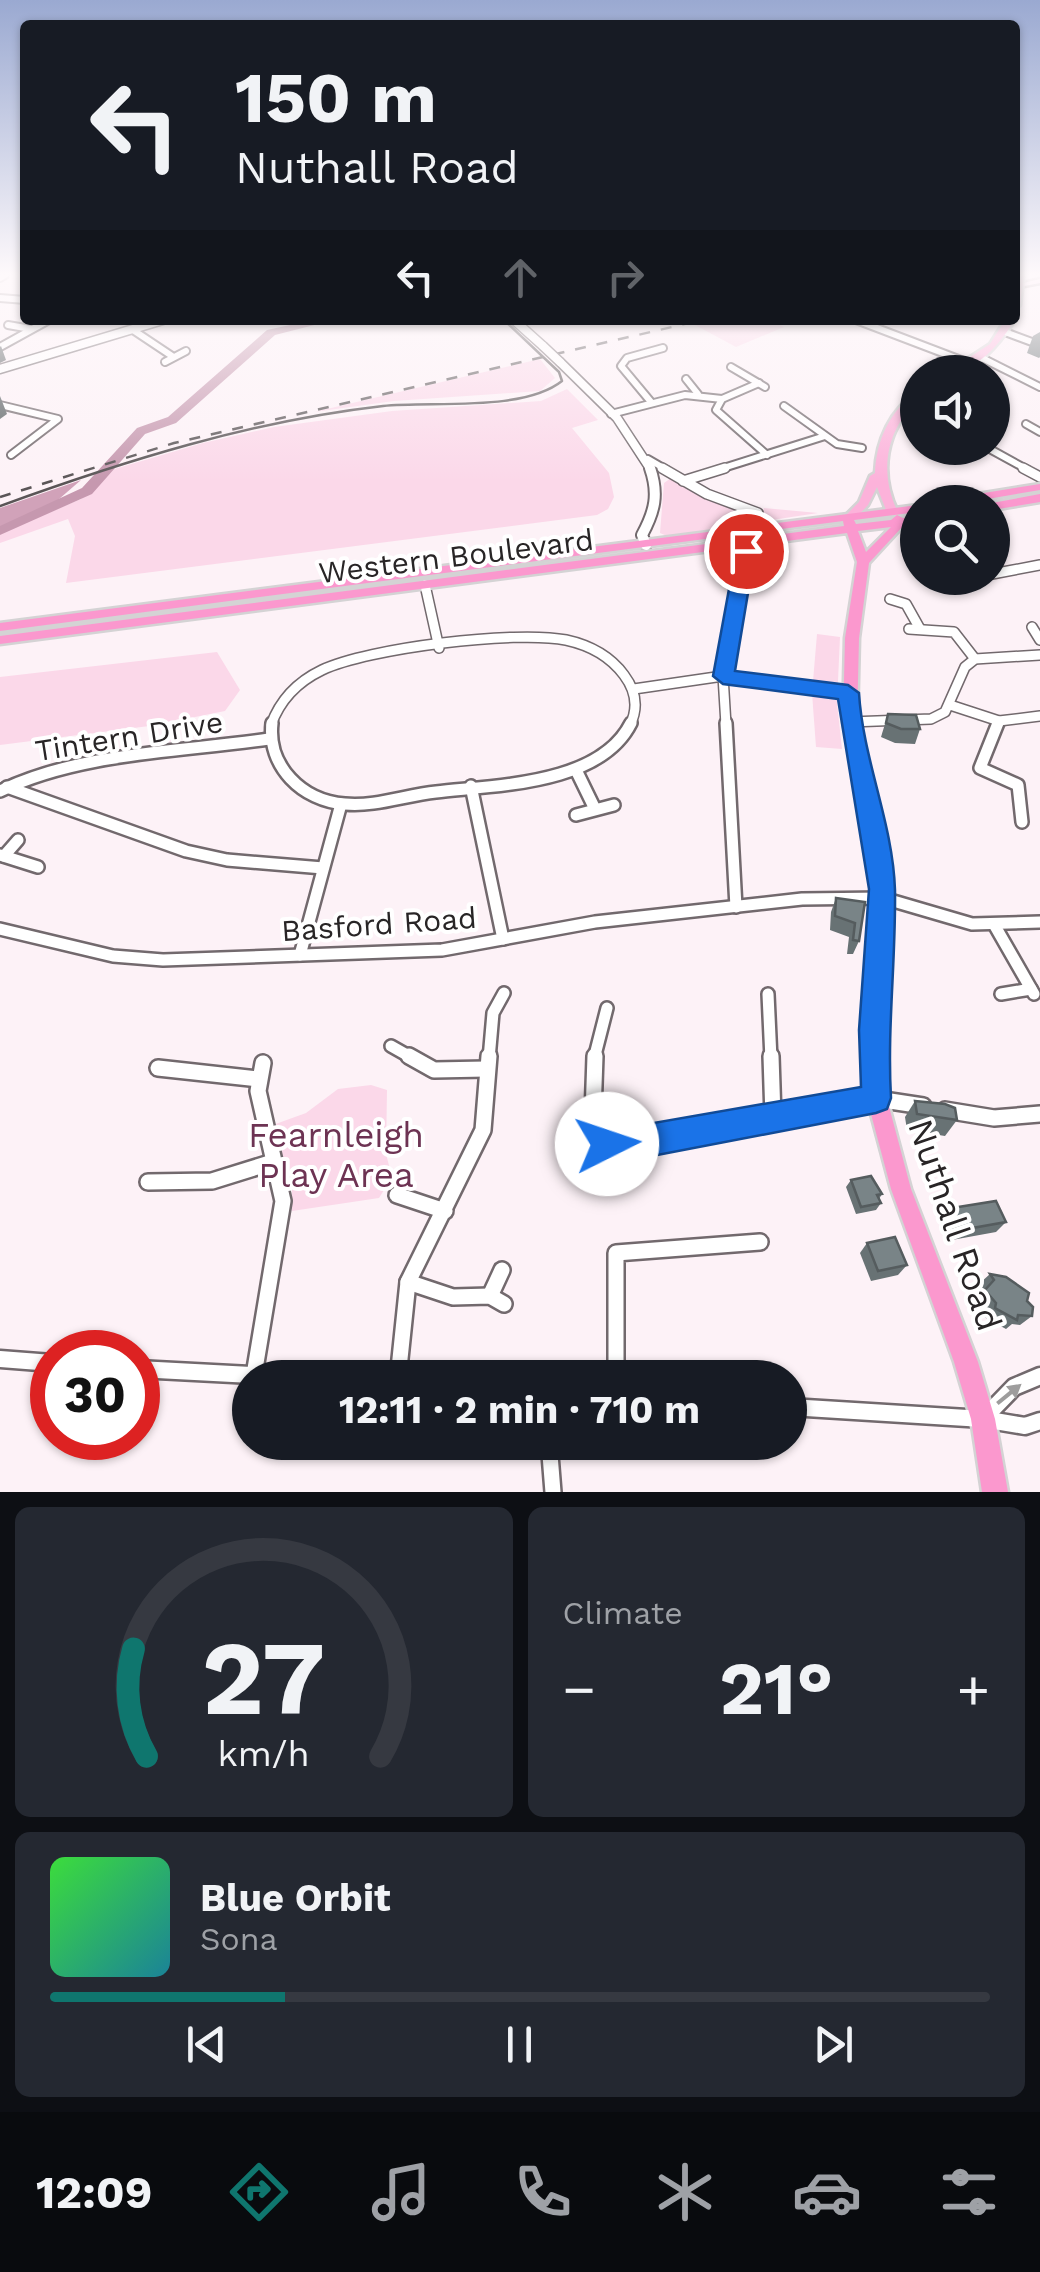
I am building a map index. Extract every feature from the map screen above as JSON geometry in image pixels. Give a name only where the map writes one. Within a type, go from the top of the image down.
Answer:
[{"type":"highway","points":[[1010,492],[1040,487]]},
{"type":"highway","points":[[1010,503],[1040,498]]},
{"type":"highway","name":"Western Boulevard","points":[[424,579],[667,542],[849,524],[900,515]]},
{"type":"highway","name":"Western Boulevard","points":[[895,517],[900,518]]},
{"type":"highway","points":[[863,559],[895,517]]},
{"type":"highway","name":"Western Boulevard","points":[[0,627],[64,625],[742,543],[823,532],[849,524]]},
{"type":"highway","points":[[849,524],[863,559]]},
{"type":"highway","points":[[823,532],[848,540],[863,559]]},
{"type":"highway","points":[[646,545],[742,543]]},
{"type":"highway","name":"Nuthall Road","points":[[863,559],[848,693],[850,722],[877,842],[882,898],[873,1030],[876,1098],[894,1170],[966,1362],[982,1419],[995,1492]]},
{"type":"highway","name":"Western Boulevard","points":[[0,640],[64,625]]},
{"type":"main road","points":[[849,524],[873,489],[890,428],[900,416]]},
{"type":"main road","points":[[884,454],[880,491],[895,517]]},
{"type":"main road","points":[[880,491],[900,505]]},
{"type":"street","points":[[0,370],[91,343]]},
{"type":"street","points":[[149,343],[169,359],[186,351]]},
{"type":"street","points":[[538,343],[611,414],[648,459],[655,477],[651,524],[654,534],[667,542]]},
{"type":"street","points":[[915,343],[948,355]]},
{"type":"street","points":[[651,402],[621,366],[627,358],[663,348]]},
{"type":"street","points":[[611,414],[698,394],[722,399],[762,385],[731,367]]},
{"type":"street","points":[[1010,372],[1040,387]]},
{"type":"street","points":[[698,394],[688,380],[702,378]]},
{"type":"street","points":[[722,399],[716,410],[719,417],[767,455]]},
{"type":"street","points":[[0,405],[58,419],[21,452],[10,455]]},
{"type":"street","points":[[784,406],[825,436],[862,448]]},
{"type":"street","points":[[1026,424],[1040,432]]},
{"type":"street","points":[[683,481],[825,436]]},
{"type":"street","points":[[648,459],[683,481],[758,513]]},
{"type":"street","points":[[1010,460],[1040,477]]},
{"type":"street","points":[[1010,495],[1022,501]]},
{"type":"street","points":[[646,545],[642,536],[651,524]]},
{"type":"street","points":[[736,906],[723,676],[746,554],[742,543]]},
{"type":"street","points":[[1010,571],[1040,565]]},
{"type":"street","points":[[424,579],[439,648]]},
{"type":"street","points":[[890,599],[906,604],[915,629],[958,634],[975,660]]},
{"type":"street","points":[[1032,628],[1040,640]]},
{"type":"street","points":[[536,636],[581,642],[619,667],[634,689],[636,710],[618,748],[576,770],[341,804],[296,787],[272,757],[269,739],[272,717],[283,698],[324,668],[439,648],[536,636]]},
{"type":"street","points":[[850,722],[931,719],[950,705],[965,667],[975,660],[1040,656]]},
{"type":"street","points":[[634,689],[723,676],[848,693]]},
{"type":"street","points":[[950,705],[999,721],[1040,716]]},
{"type":"street","points":[[999,721],[979,772],[1018,785],[1022,822]]},
{"type":"street","name":"Tintern Drive","points":[[4,789],[63,770],[269,739]]},
{"type":"street","points":[[576,770],[595,809]]},
{"type":"street","points":[[471,786],[503,940]]},
{"type":"street","points":[[4,789],[186,850],[227,860],[323,868]]},
{"type":"street","points":[[300,955],[341,804]]},
{"type":"street","points":[[576,815],[614,804]]},
{"type":"street","points":[[18,840],[2,856],[38,867]]},
{"type":"street","name":"Basford Road","points":[[0,929],[113,956],[164,960],[442,950],[595,922],[802,899],[882,898],[972,924],[1040,922]]},
{"type":"street","points":[[995,926],[1032,991],[1001,994]]},
{"type":"street","points":[[400,1360],[408,1282],[483,1130],[488,1011],[504,992]]},
{"type":"street","points":[[768,994],[773,1118]]},
{"type":"street","points":[[607,1008],[600,1030],[590,1116],[607,1144],[621,1147],[876,1098],[994,1118],[1040,1114]]},
{"type":"street","points":[[395,1056],[434,1070],[486,1069]]},
{"type":"street","points":[[256,1360],[283,1201],[258,1079],[263,1063]]},
{"type":"street","points":[[168,1085],[165,1068],[258,1079]]},
{"type":"street","points":[[148,1182],[197,1184],[248,1174],[273,1162]]},
{"type":"street","points":[[397,1195],[444,1210]]},
{"type":"street","points":[[616,1360],[616,1253],[760,1242]]},
{"type":"street","points":[[408,1282],[453,1297],[497,1300],[502,1270]]},
{"type":"street","points":[[0,1360],[30,1362]]},
{"type":"street","points":[[160,1369],[232,1374]]},
{"type":"street","points":[[982,1419],[1014,1387],[1040,1376]]},
{"type":"street","points":[[807,1408],[982,1419],[1024,1426],[1040,1420]]},
{"type":"street","points":[[550,1460],[553,1492]]},
{"type":"green space","points":[[540,359],[555,378],[540,391],[394,401],[314,412]]},
{"type":"green space","points":[[567,389],[598,420],[572,428],[609,473],[614,497],[608,509],[597,515],[66,583],[75,536],[68,519],[0,543],[0,533],[81,499],[111,470],[203,443],[274,427],[392,411],[541,401]]},
{"type":"green space","points":[[671,478],[747,512],[763,512],[764,508],[818,513],[667,536],[660,533],[664,483]]},
{"type":"green space","points":[[817,634],[840,637],[837,703],[842,749],[816,747],[812,693]]},
{"type":"green space","points":[[217,652],[240,690],[225,711],[180,720],[177,740],[165,743],[165,724],[0,745],[0,677]]},
{"type":"green space","name":"Fearnleigh Play Area","points":[[371,1085],[387,1090],[386,1154],[392,1177],[379,1198],[292,1211],[292,1183],[270,1126],[306,1113],[338,1089]]},
{"type":"shaded area","points":[[81,480],[51,506],[0,527],[0,508]]},
{"type":"building","points":[[888,714],[916,715],[920,729],[901,729],[886,723]]},
{"type":"building","points":[[836,898],[865,902],[859,941],[853,940],[855,923],[835,916]]},
{"type":"building","points":[[915,1101],[955,1108],[957,1120],[917,1114]]},
{"type":"building","points":[[871,1176],[882,1194],[877,1195],[881,1203],[861,1207],[851,1180]]},
{"type":"building","points":[[996,1201],[1006,1222],[961,1230],[952,1208]]},
{"type":"building","points":[[895,1237],[907,1265],[878,1271],[867,1243]]},
{"type":"building","points":[[990,1274],[1006,1277],[1029,1293],[1027,1301],[1033,1307],[1032,1316],[1018,1315],[1017,1320],[995,1308],[996,1303],[985,1290],[994,1280]]},
{"type":"waterway","points":[[0,531],[87,491],[141,431],[172,420],[259,343]]},
{"type":"tram line","points":[[0,506],[237,432],[383,406],[501,401],[545,391],[562,381],[559,372],[528,343]]},
{"type":"railway","points":[[0,497],[174,443],[605,343]]},
{"type":"route","points":[[607,1144],[621,1147],[876,1098],[873,1030],[882,889],[877,842],[850,722],[848,693],[723,676],[746,551]]}]
